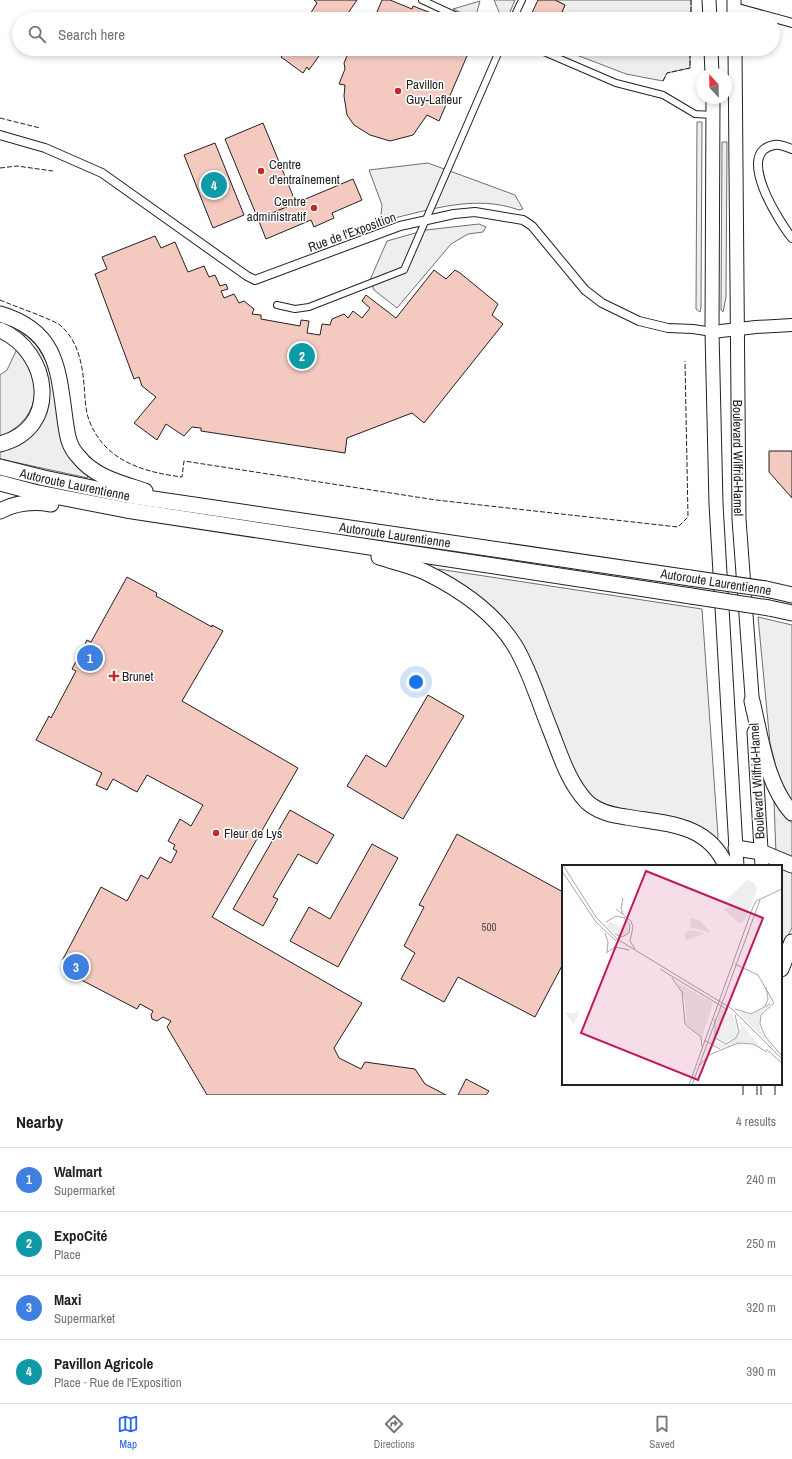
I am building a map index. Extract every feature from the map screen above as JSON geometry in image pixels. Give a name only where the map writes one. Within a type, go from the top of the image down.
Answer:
[{"type":"highway","points":[[0,314],[18,319],[30,327],[48,347],[59,373],[68,438],[72,447],[83,462],[94,471],[108,478],[180,503]]},
{"type":"highway","points":[[0,330],[14,338],[30,353],[40,374],[42,395],[39,414],[34,424],[25,433],[12,441],[0,444]]},
{"type":"highway","name":"Autoroute Laurentienne","points":[[0,466],[84,487],[180,503],[766,589],[792,595]]},
{"type":"highway","name":"Autoroute Laurentienne","points":[[0,483],[86,503],[338,543],[769,608],[792,613]]},
{"type":"highway","points":[[0,511],[27,502],[67,506],[86,503]]},
{"type":"highway","points":[[338,543],[424,571],[465,594],[493,617],[514,646],[570,779],[588,802],[598,810],[613,815],[682,827],[694,831],[707,839],[716,848],[725,865]]},
{"type":"highway","points":[[766,589],[780,586],[792,587]]},
{"type":"highway","points":[[752,701],[772,779],[781,800],[792,813]]},
{"type":"highway","points":[[736,848],[761,859],[792,864]]},
{"type":"highway","points":[[782,967],[792,942]]},
{"type":"main road","points":[[709,0],[710,12]]},
{"type":"main road","points":[[711,56],[712,68]]},
{"type":"main road","name":"Boulevard Wilfrid-Hamel","points":[[735,56],[739,519],[752,701],[761,859]]},
{"type":"main road","name":"Boulevard Wilfrid-Hamel","points":[[713,104],[712,332],[716,504],[737,865]]},
{"type":"main road","points":[[712,332],[792,325]]},
{"type":"street","points":[[422,0],[448,12]]},
{"type":"street","points":[[516,12],[522,0]]},
{"type":"street","points":[[734,9],[746,12]]},
{"type":"street","points":[[780,20],[792,23]]},
{"type":"street","points":[[277,305],[295,309],[309,307],[404,270],[497,56]]},
{"type":"street","points":[[553,56],[616,83],[663,95],[695,114],[713,115]]},
{"type":"street","name":"Rue de l'Exposition","points":[[0,135],[45,148],[102,173],[247,276],[255,280],[400,226],[475,212],[523,220],[532,226],[585,290],[602,303],[639,321],[668,328],[693,329],[712,332]]},
{"type":"street","points":[[792,149],[775,144],[769,146],[759,156],[758,166],[767,198],[779,222],[792,238]]},
{"type":"shaded area","points":[[494,0],[515,0],[510,12],[499,12]]},
{"type":"shaded area","points":[[555,0],[691,0],[691,12],[562,12],[565,5]]},
{"type":"shaded area","points":[[480,1],[477,12],[460,12],[453,9]]},
{"type":"shaded area","points":[[579,56],[690,56],[690,68],[667,73],[663,81],[626,74]]},
{"type":"shaded area","points":[[697,122],[702,122],[700,312],[696,309]]},
{"type":"shaded area","points":[[722,142],[727,142],[726,297],[723,312],[721,310]]},
{"type":"shaded area","points":[[428,163],[515,195],[523,209],[519,210],[502,205],[486,203],[469,203],[436,208],[386,220],[383,219],[381,215],[382,205],[369,170]]},
{"type":"shaded area","points":[[479,224],[486,227],[483,232],[468,234],[451,244],[397,308],[374,290],[370,280],[387,241],[426,230]]},
{"type":"shaded area","points":[[25,334],[37,346],[47,363],[88,478],[0,459],[0,449],[45,411],[23,337]]},
{"type":"shaded area","points":[[17,349],[26,361],[32,374],[34,398],[30,410],[23,420],[13,429],[0,437],[0,375],[7,370]]},
{"type":"shaded area","points":[[438,569],[702,609],[718,836],[717,845],[612,810],[589,795],[579,783],[527,660],[437,572]]},
{"type":"shaded area","points":[[758,617],[792,625],[792,804],[782,791],[770,743]]},
{"type":"shaded area","points":[[774,802],[792,823],[792,860],[776,854]]},
{"type":"shaded area","points":[[782,866],[792,870],[792,928],[782,947]]},
{"type":"building","points":[[314,0],[357,0],[349,12],[311,12],[317,3]]},
{"type":"building","points":[[382,0],[390,0],[412,9],[413,6],[429,12],[377,12]]},
{"type":"building","points":[[538,0],[555,0],[565,5],[562,12],[532,12]]},
{"type":"building","points":[[319,56],[309,70],[307,67],[303,73],[281,57]]},
{"type":"building","name":"Pavillon Guy-Lafleur","points":[[347,56],[467,56],[439,121],[427,115],[413,135],[390,141],[370,135],[354,125],[347,115],[344,96],[345,85],[339,84],[345,69],[344,63]]},
{"type":"building","name":"Centre d'entraînement","points":[[263,123],[296,203],[258,219],[225,139]]},
{"type":"building","points":[[215,143],[244,215],[213,228],[184,155]]},
{"type":"building","name":"Centre administratif","points":[[353,179],[362,200],[332,213],[334,218],[314,227],[311,220],[266,239],[258,219]]},
{"type":"building","points":[[155,236],[161,248],[175,242],[188,272],[204,266],[209,277],[215,275],[220,286],[226,284],[228,289],[221,291],[224,298],[234,294],[239,303],[244,301],[254,309],[252,314],[261,315],[261,319],[300,326],[301,320],[309,321],[307,333],[320,335],[322,324],[330,325],[332,319],[344,314],[348,318],[353,311],[362,318],[370,308],[362,301],[366,295],[396,318],[434,270],[446,279],[455,270],[460,273],[498,304],[492,315],[503,324],[424,423],[412,413],[347,438],[345,453],[201,431],[201,428],[192,427],[184,436],[166,424],[157,440],[134,423],[156,397],[142,386],[139,377],[134,379],[95,274],[107,269],[102,257]]},
{"type":"building","points":[[769,451],[792,451],[792,498],[769,472]]},
{"type":"building","name":"Fleur de Lys","points":[[127,577],[157,593],[156,596],[212,627],[212,625],[223,631],[182,701],[298,768],[212,917],[362,1003],[334,1048],[339,1058],[361,1069],[365,1062],[415,1069],[425,1084],[446,1095],[207,1095],[167,1027],[171,1021],[163,1017],[157,1021],[152,1019],[151,1015],[153,1011],[140,1004],[137,1009],[68,973],[63,959],[101,887],[127,901],[141,875],[148,879],[160,857],[171,863],[177,851],[173,849],[175,845],[168,841],[180,819],[191,826],[203,805],[147,775],[137,792],[113,779],[107,790],[96,785],[102,773],[36,740],[49,716],[51,718],[76,671],[72,669],[87,640],[91,642]]},
{"type":"building","points":[[428,695],[464,716],[403,819],[347,786],[366,755],[386,767]]},
{"type":"building","points":[[290,810],[334,835],[317,864],[298,854],[273,897],[278,899],[263,926],[233,909]]},
{"type":"building","points":[[457,834],[562,891],[562,966],[535,1017],[458,977],[444,1002],[401,979],[415,953],[404,946],[424,907],[419,905]]},
{"type":"building","points":[[372,844],[398,858],[338,967],[290,941],[309,907],[330,919]]},
{"type":"building","points":[[466,1079],[489,1091],[486,1095],[458,1095]]},
{"type":"fence","points":[[691,0],[691,12]]},
{"type":"fence","points":[[663,81],[667,73],[690,68],[690,56]]},
{"type":"fence","points":[[0,118],[40,128]]},
{"type":"fence","points":[[0,168],[17,166],[53,171]]},
{"type":"fence","points":[[0,300],[57,323],[67,332],[75,345],[80,360],[87,413],[94,432],[113,454],[125,461],[152,472],[182,477],[184,461],[436,500],[678,527],[688,517],[685,361]]},
{"type":"place","name":"Pavillon Guy-Lafleur","points":[[398,91]]},
{"type":"place","name":"Centre d'entraînement","points":[[261,171]]},
{"type":"place","name":"Pavillon Agricole","points":[[214,185]]},
{"type":"place","name":"Centre administratif","points":[[314,208]]},
{"type":"place","name":"ExpoCité","points":[[302,356]]},
{"type":"place","name":"Walmart","points":[[90,658]]},
{"type":"place","name":"Brunet","points":[[114,676]]},
{"type":"place","name":"Fleur de Lys","points":[[216,833]]},
{"type":"place","name":"Maxi","points":[[76,967]]}]
